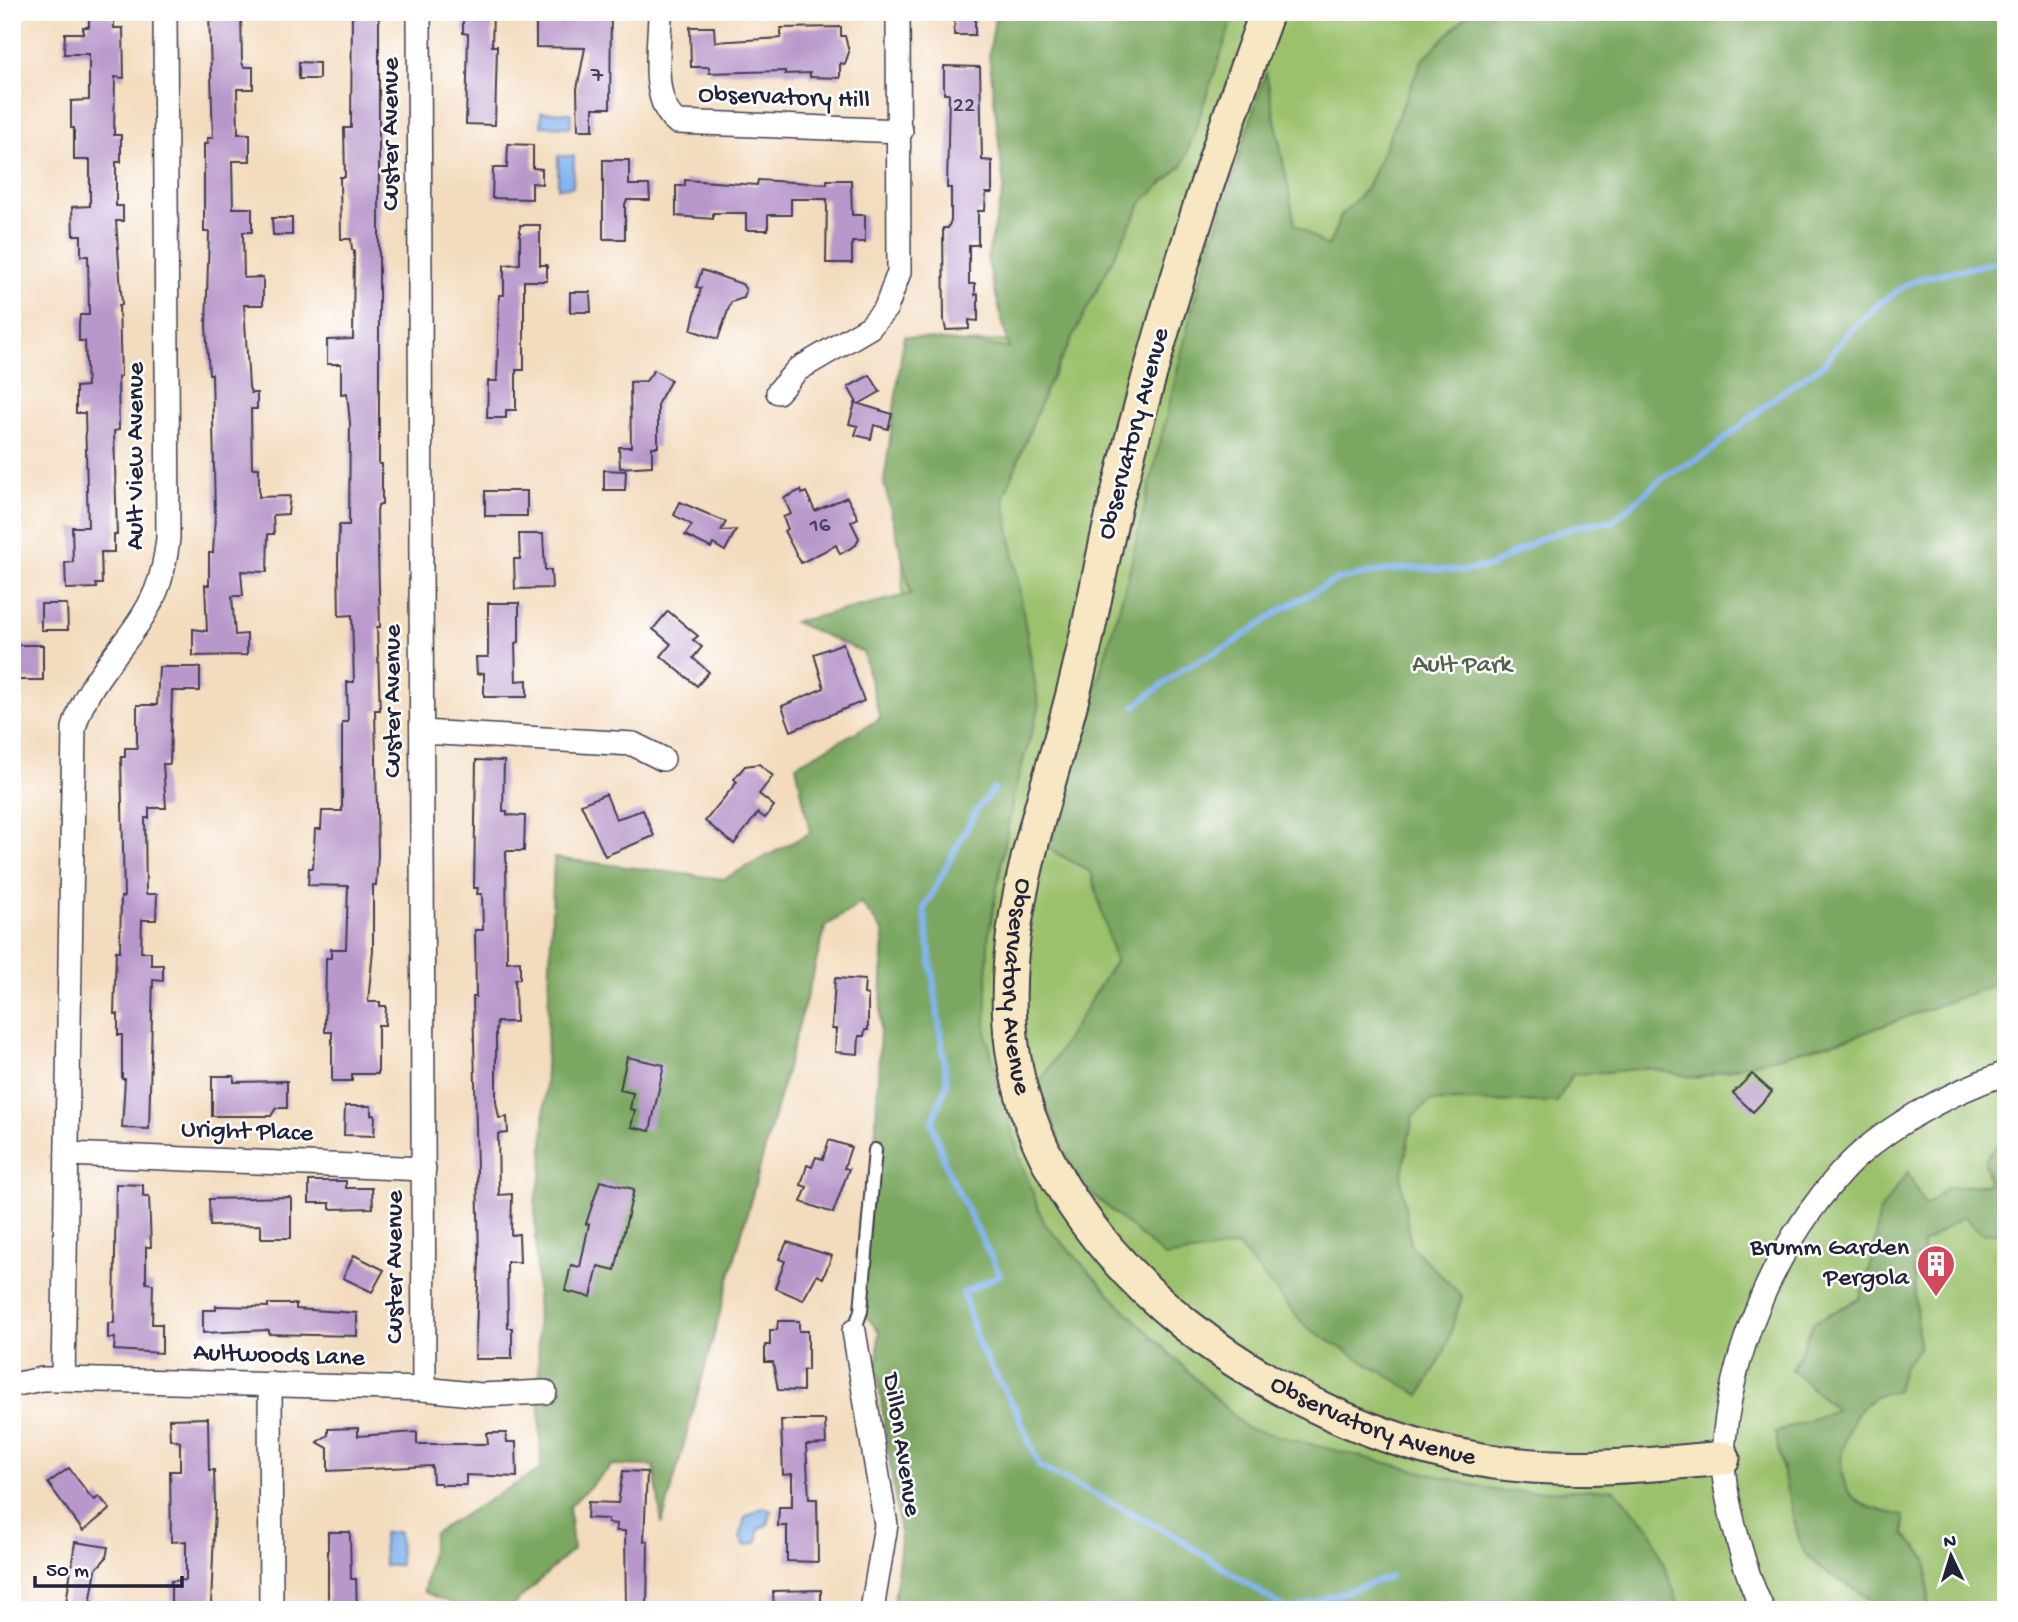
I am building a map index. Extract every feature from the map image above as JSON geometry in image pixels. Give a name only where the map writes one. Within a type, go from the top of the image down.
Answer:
[{"type":"street","name":"Ault View Avenue","points":[[63,1379],[74,728],[88,689],[156,592],[165,566],[168,538],[165,12]]},
{"type":"street","name":"Custer Avenue","points":[[419,12],[424,1389]]},
{"type":"street","name":"Observatory Hill","points":[[660,12],[660,94],[667,115],[677,122],[901,131]]},
{"type":"street","points":[[778,392],[797,370],[870,327],[886,308],[894,290],[899,271],[901,131],[898,12]]},
{"type":"street","name":"Observatory Avenue","points":[[1267,12],[1195,218],[1152,364],[1113,512],[1076,685],[1014,918],[1010,987],[1014,1059],[1026,1102],[1046,1152],[1067,1192],[1119,1264],[1164,1309],[1276,1386],[1324,1411],[1425,1448],[1527,1466],[1612,1468],[1723,1458]]},
{"type":"street","points":[[422,732],[634,744],[663,759]]},
{"type":"street","points":[[1763,1610],[1738,1536],[1723,1458],[1734,1390],[1753,1324],[1792,1241],[1817,1202],[1840,1174],[1887,1134],[1965,1088],[2006,1073]]},
{"type":"street","name":"Uright Place","points":[[67,1154],[424,1169]]},
{"type":"street","name":"Dillon Avenue","points":[[853,1331],[886,1525],[872,1610]]},
{"type":"street","name":"Aultwoods Lane","points":[[12,1385],[42,1379],[63,1379],[424,1389],[481,1395],[545,1392]]},
{"type":"street","points":[[270,1384],[271,1610]]},
{"type":"lane","points":[[853,1331],[861,1311],[875,1150]]},
{"type":"green space","points":[[996,12],[1235,12],[1183,165],[1142,202],[1046,389],[1004,497],[1039,708],[1014,792],[988,939],[986,1034],[1019,1157],[1044,1223],[1122,1307],[1246,1428],[1503,1492],[1613,1489],[1650,1528],[1681,1610],[893,1610],[901,1540],[877,1371],[879,1331],[861,1311],[875,1150],[884,933],[861,903],[826,926],[662,1524],[654,1466],[612,1465],[569,1507],[573,1549],[508,1610],[468,1610],[424,1592],[434,1533],[541,1469],[535,1201],[542,1174],[554,858],[724,879],[810,833],[796,765],[880,719],[863,652],[794,622],[911,594],[884,483],[904,336],[1009,348],[987,259],[1004,187],[989,55]]},
{"type":"green space","name":"Ault Park","points":[[1028,12],[2006,12],[2006,1610],[902,1610],[903,346],[1025,340]]},
{"type":"green space","points":[[1470,12],[2006,12],[2006,980],[1850,1038],[1696,1078],[1649,1068],[1572,1075],[1557,1102],[1431,1101],[1413,1116],[1401,1179],[1411,1246],[1462,1296],[1444,1353],[1420,1395],[1306,1327],[1238,1246],[1165,1257],[1076,1180],[1038,1085],[1115,961],[1091,872],[1049,849],[1126,584],[1196,293],[1266,72],[1295,224],[1328,247],[1341,216],[1367,188],[1422,60]]},
{"type":"green space","points":[[2002,1140],[2006,1141],[2006,1232],[1983,1234],[1963,1216],[1923,1244],[1923,1255],[1913,1258],[1919,1348],[1903,1368],[1897,1390],[1876,1397],[1865,1405],[1847,1432],[1841,1465],[1850,1494],[1862,1504],[1904,1516],[1904,1534],[1927,1559],[1929,1610],[1882,1610],[1864,1595],[1823,1570],[1805,1553],[1793,1517],[1775,1433],[1836,1410],[1792,1370],[1814,1322],[1859,1299],[1873,1259],[1879,1212],[1908,1172],[1925,1206],[1947,1188],[1989,1184],[1985,1160]]},
{"type":"water","points":[[541,112],[571,113],[571,127],[541,126]]},
{"type":"water","points":[[558,156],[574,156],[573,187],[558,188]]},
{"type":"water","points":[[764,1507],[771,1511],[768,1524],[758,1529],[758,1542],[745,1546],[740,1538],[745,1517]]},
{"type":"water","points":[[399,1532],[400,1565],[384,1566],[383,1533]]},
{"type":"building","points":[[89,12],[114,12],[114,28],[123,28],[124,78],[115,77],[114,135],[121,135],[121,162],[116,162],[116,206],[123,206],[123,221],[116,221],[122,305],[119,305],[119,430],[114,431],[117,535],[114,535],[114,552],[101,552],[102,584],[96,584],[97,588],[66,589],[65,563],[73,562],[72,527],[88,527],[85,413],[76,413],[76,387],[87,386],[85,341],[79,341],[79,324],[80,315],[89,315],[88,256],[81,256],[81,235],[73,235],[72,207],[90,206],[90,160],[74,160],[74,128],[71,128],[71,101],[89,100],[89,54],[64,54],[65,33],[83,33],[83,27],[89,27]]},
{"type":"building","points":[[209,12],[241,12],[242,63],[244,67],[253,67],[253,89],[237,89],[238,134],[250,134],[250,161],[232,161],[233,208],[252,208],[252,232],[243,232],[244,278],[263,277],[263,305],[244,305],[249,387],[251,393],[257,393],[257,409],[251,409],[252,468],[259,468],[259,497],[290,496],[288,514],[273,515],[274,534],[268,534],[267,572],[241,571],[243,596],[232,596],[235,635],[247,634],[247,655],[193,656],[193,629],[207,631],[205,585],[209,585],[209,553],[213,553],[215,515],[212,374],[209,374],[206,326],[209,232],[204,232],[204,144],[208,144],[207,138],[213,138]]},
{"type":"building","points":[[352,12],[379,12],[379,464],[382,464],[382,505],[378,505],[377,512],[380,627],[377,627],[380,710],[375,710],[378,855],[376,885],[373,885],[373,950],[368,1002],[380,1002],[380,1006],[386,1006],[385,1025],[378,1025],[378,1074],[352,1074],[352,1081],[332,1081],[332,1032],[325,1032],[326,958],[331,958],[331,949],[346,949],[348,886],[308,885],[309,868],[313,868],[315,829],[321,829],[322,811],[342,811],[342,722],[348,722],[347,682],[354,682],[352,615],[339,616],[338,561],[339,525],[349,525],[350,423],[347,393],[341,394],[341,364],[327,364],[327,340],[353,339],[354,250],[351,239],[341,239],[340,177],[345,177],[344,128],[351,128]]},
{"type":"building","points":[[463,12],[493,12],[492,46],[497,46],[495,125],[466,124],[468,34],[463,33]]},
{"type":"building","points":[[564,12],[611,12],[610,108],[593,108],[593,130],[578,130],[577,89],[585,48],[536,47],[536,20],[563,21]]},
{"type":"building","points":[[955,12],[975,12],[975,35],[954,35]]},
{"type":"building","points":[[690,27],[714,27],[715,42],[781,38],[781,28],[841,27],[841,36],[845,36],[849,52],[845,64],[840,63],[840,78],[810,77],[810,73],[785,74],[785,71],[709,73],[709,67],[691,67]]},
{"type":"building","points":[[299,62],[319,63],[319,79],[299,79]]},
{"type":"building","points":[[944,66],[980,67],[982,160],[992,161],[992,193],[986,193],[985,211],[978,211],[978,245],[969,245],[969,284],[975,284],[975,295],[978,294],[978,321],[969,320],[969,329],[946,330],[944,321],[943,228],[948,228],[951,220],[951,188],[947,188],[949,94],[944,94]]},
{"type":"building","points":[[508,144],[533,145],[533,168],[542,169],[542,184],[532,183],[532,199],[492,198],[493,168],[507,168]]},
{"type":"building","points":[[603,160],[629,160],[629,185],[649,185],[650,200],[627,200],[625,204],[625,239],[603,239]]},
{"type":"building","points":[[685,180],[757,185],[758,180],[827,184],[827,180],[851,180],[852,215],[865,215],[865,242],[852,242],[852,263],[826,263],[827,199],[791,199],[791,215],[768,215],[768,230],[746,230],[746,213],[713,213],[713,219],[676,216],[676,186],[685,186]]},
{"type":"building","points":[[272,218],[292,218],[292,235],[273,235]]},
{"type":"building","points":[[520,225],[540,225],[540,265],[547,265],[547,281],[524,281],[524,370],[516,370],[516,410],[506,410],[506,418],[487,418],[488,381],[497,381],[499,295],[504,295],[504,265],[520,264]]},
{"type":"building","points":[[702,270],[742,284],[746,290],[744,298],[731,302],[718,339],[691,330],[701,288],[696,287]]},
{"type":"building","points":[[570,292],[590,292],[591,312],[570,312]]},
{"type":"building","points":[[654,370],[671,380],[658,403],[658,447],[652,447],[652,466],[620,468],[619,447],[631,447],[630,382],[646,381]]},
{"type":"building","points":[[870,375],[880,392],[859,404],[892,414],[888,429],[874,425],[871,439],[855,435],[858,426],[849,424],[857,403],[848,387]]},
{"type":"building","points":[[604,470],[626,471],[625,490],[604,490]]},
{"type":"building","points":[[801,490],[802,494],[806,492],[815,511],[847,497],[858,518],[851,522],[859,538],[856,545],[840,554],[836,545],[801,563],[784,531],[788,529],[783,517],[791,514],[784,498]]},
{"type":"building","points":[[485,491],[527,491],[527,516],[485,516]]},
{"type":"building","points":[[680,502],[726,522],[721,531],[736,530],[725,551],[713,544],[711,548],[685,535],[692,525],[674,515]]},
{"type":"building","points":[[519,534],[543,534],[545,570],[551,570],[552,588],[515,589],[514,559],[520,559]]},
{"type":"building","points":[[488,603],[519,603],[519,642],[515,643],[516,681],[527,680],[527,697],[484,697],[484,673],[477,674],[476,657],[488,657]]},
{"type":"building","points":[[41,604],[67,604],[68,630],[41,630]]},
{"type":"building","points":[[668,611],[698,636],[693,640],[702,647],[693,658],[709,672],[697,686],[661,656],[671,644],[653,629]]},
{"type":"building","points":[[843,643],[864,701],[791,731],[782,706],[824,688],[814,654]]},
{"type":"building","points":[[12,645],[43,645],[43,680],[12,680]]},
{"type":"building","points":[[159,667],[200,667],[200,691],[172,691],[170,764],[163,764],[166,808],[149,808],[149,818],[145,818],[146,894],[157,894],[156,920],[142,920],[141,952],[151,952],[151,965],[163,965],[163,981],[153,980],[149,1129],[122,1128],[125,1079],[122,1079],[122,1035],[118,1035],[118,1014],[114,1014],[116,951],[120,951],[121,897],[124,897],[121,757],[125,757],[125,748],[137,748],[137,705],[157,705]]},
{"type":"building","points":[[476,760],[504,761],[503,811],[507,811],[507,815],[525,816],[524,851],[506,851],[507,962],[520,961],[520,979],[515,979],[516,1022],[497,1022],[496,1032],[496,1102],[499,1118],[507,1117],[508,1133],[498,1134],[499,1195],[512,1194],[511,1235],[519,1234],[520,1262],[507,1262],[508,1328],[512,1328],[512,1359],[475,1359],[479,1258],[473,997],[476,997],[475,930],[483,930],[482,894],[477,894],[478,888],[474,888]]},
{"type":"building","points":[[759,764],[773,776],[759,794],[774,806],[765,818],[758,813],[734,844],[705,821],[737,782],[734,779],[745,766]]},
{"type":"building","points":[[606,794],[616,819],[643,810],[654,836],[605,856],[581,804]]},
{"type":"building","points":[[835,978],[865,980],[868,1030],[865,1030],[864,1036],[859,1036],[858,1054],[835,1052],[836,1029],[832,1029]]},
{"type":"building","points":[[627,1057],[664,1065],[650,1131],[631,1127],[635,1110],[630,1109],[633,1093],[620,1090]]},
{"type":"building","points":[[1752,1074],[1772,1092],[1753,1112],[1733,1093]]},
{"type":"building","points":[[212,1076],[234,1076],[234,1082],[287,1081],[287,1108],[276,1108],[271,1116],[212,1116]]},
{"type":"building","points":[[345,1106],[371,1106],[371,1115],[375,1115],[374,1136],[344,1135]]},
{"type":"building","points":[[829,1140],[851,1147],[844,1168],[849,1169],[833,1213],[801,1202],[807,1187],[801,1185],[807,1165],[812,1167],[816,1157],[823,1159]]},
{"type":"building","points":[[309,1181],[346,1181],[346,1188],[372,1188],[373,1208],[330,1209],[330,1203],[309,1203]]},
{"type":"building","points":[[600,1181],[634,1189],[615,1270],[598,1266],[591,1297],[565,1291],[571,1265],[580,1267],[589,1224],[586,1224]]},
{"type":"building","points":[[116,1184],[143,1185],[143,1196],[149,1196],[151,1247],[146,1247],[146,1283],[153,1284],[152,1324],[162,1324],[162,1353],[114,1350],[115,1338],[108,1338],[108,1323],[114,1323]]},
{"type":"building","points":[[291,1197],[291,1238],[261,1238],[261,1225],[210,1226],[209,1199]]},
{"type":"building","points":[[787,1242],[832,1256],[823,1278],[817,1275],[803,1300],[775,1288],[785,1261],[779,1259]]},
{"type":"building","points":[[354,1255],[384,1270],[372,1292],[343,1278]]},
{"type":"building","points":[[268,1304],[296,1304],[296,1309],[357,1313],[357,1336],[269,1334],[269,1330],[203,1333],[203,1310],[216,1310],[216,1306],[268,1307]]},
{"type":"building","points":[[778,1321],[799,1321],[799,1331],[808,1331],[808,1370],[803,1370],[803,1391],[778,1390],[773,1362],[765,1362],[765,1345],[770,1345],[770,1330],[777,1330]]},
{"type":"building","points":[[208,1418],[209,1470],[214,1470],[215,1506],[211,1606],[171,1609],[171,1581],[186,1580],[186,1541],[171,1542],[170,1471],[180,1471],[180,1442],[170,1439],[169,1419]]},
{"type":"building","points":[[781,1420],[825,1420],[826,1444],[806,1445],[809,1499],[817,1499],[818,1562],[787,1561],[787,1526],[778,1526],[779,1507],[792,1507],[792,1474],[783,1475]]},
{"type":"building","points":[[358,1428],[358,1436],[417,1432],[417,1444],[488,1444],[487,1433],[506,1433],[507,1442],[516,1442],[517,1477],[466,1475],[466,1485],[441,1485],[433,1483],[432,1466],[328,1471],[328,1448],[317,1442],[328,1435],[328,1429]]},
{"type":"building","points":[[69,1468],[91,1497],[95,1500],[99,1496],[110,1509],[83,1531],[48,1483]]},
{"type":"building","points":[[623,1471],[647,1472],[644,1541],[648,1541],[647,1610],[626,1610],[625,1531],[616,1531],[617,1524],[608,1523],[608,1519],[587,1518],[588,1502],[618,1503]]},
{"type":"building","points":[[328,1532],[350,1532],[351,1579],[356,1579],[357,1610],[328,1610]]},
{"type":"building","points":[[75,1542],[108,1547],[106,1558],[96,1569],[89,1610],[65,1610]]},
{"type":"building","points":[[821,1590],[821,1610],[774,1610],[773,1591]]},
{"type":"waterway","points":[[1135,706],[1184,668],[1230,645],[1284,608],[1336,580],[1412,568],[1464,571],[1491,566],[1542,538],[1581,525],[1613,521],[1665,476],[1705,455],[1783,391],[1824,364],[1846,335],[1881,302],[1914,280],[2006,260]]},
{"type":"waterway","points":[[994,789],[976,811],[924,909],[947,1083],[932,1123],[947,1169],[1000,1275],[963,1293],[980,1348],[1017,1412],[1039,1466],[1172,1534],[1287,1610]]},
{"type":"waterway","points":[[1290,1610],[1390,1577]]},
{"type":"place","name":"Brumm Garden Pergola","points":[[1936,1298]]}]
